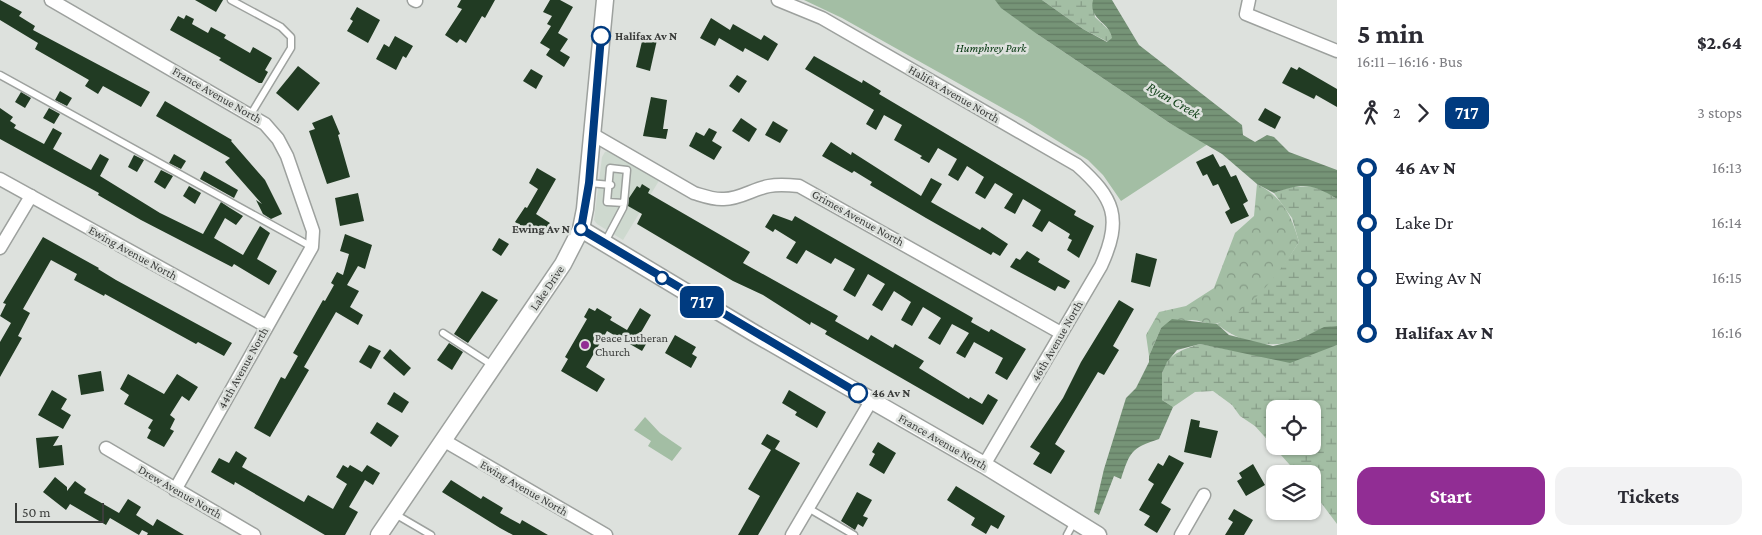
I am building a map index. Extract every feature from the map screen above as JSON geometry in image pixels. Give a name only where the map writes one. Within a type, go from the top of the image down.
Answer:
[{"type":"street","name":"France Avenue North","points":[[50,0],[266,124],[278,139],[287,156],[313,231],[312,247]]},
{"type":"street","name":"Lake Drive","points":[[379,535],[563,264],[581,229],[589,183],[605,0]]},
{"type":"street","name":"Halifax Avenue North","points":[[778,0],[822,18],[1077,164],[1099,185],[1113,210]]},
{"type":"street","points":[[1249,0],[1246,14],[1337,51]]},
{"type":"street","name":"Grimes Avenue North","points":[[592,134],[694,192],[708,198],[724,199],[739,197],[768,186],[783,184],[800,186],[1061,333]]},
{"type":"street","name":"Ewing Avenue North","points":[[0,179],[266,326]]},
{"type":"street","points":[[0,248],[31,196]]},
{"type":"street","name":"46th Avenue North","points":[[984,465],[1109,249],[1113,230],[1113,210]]},
{"type":"street","name":"France Avenue North","points":[[581,229],[871,401],[984,465],[1071,528],[1098,535]]},
{"type":"street","name":"44th Avenue North","points":[[176,490],[266,326],[312,247]]},
{"type":"street","points":[[792,535],[871,401]]},
{"type":"street","name":"Ewing Avenue North","points":[[443,440],[606,535]]},
{"type":"street","name":"Drew Avenue North","points":[[106,448],[254,535]]},
{"type":"street","points":[[1181,535],[1204,495]]},
{"type":"lane","points":[[231,0],[281,27],[291,37],[291,48],[251,114]]},
{"type":"lane","points":[[0,75],[312,247]]},
{"type":"lane","points":[[605,243],[624,203],[624,187],[632,157]]},
{"type":"lane","points":[[624,203],[606,202],[610,168],[627,170]]},
{"type":"lane","points":[[589,183],[609,185]]},
{"type":"lane","points":[[443,333],[494,366]]},
{"type":"lane","points":[[808,508],[854,535]]},
{"type":"lane","points":[[394,513],[431,535]]},
{"type":"shaded area","points":[[612,150],[660,179],[623,240],[597,224],[594,220],[602,157],[605,152]]},
{"type":"green space","name":"Humphrey Park","points":[[804,0],[1024,0],[1037,34],[1171,124],[1208,144],[1121,201],[1103,175],[1088,160],[1024,120],[842,18]]},
{"type":"green space","points":[[1042,0],[1093,0],[1095,17],[1112,33],[1113,38],[1108,42],[1083,29]]},
{"type":"green space","points":[[1257,184],[1280,201],[1293,223],[1299,242],[1284,266],[1254,301],[1243,311],[1231,318],[1215,324],[1192,320],[1184,321],[1161,328],[1149,356],[1146,335],[1159,312],[1186,306],[1214,288],[1235,233],[1254,216]]},
{"type":"green space","points":[[1317,186],[1337,199],[1337,326],[1287,343],[1265,344],[1244,340],[1235,336],[1217,324],[1242,309],[1264,289],[1299,242],[1292,218],[1274,193],[1290,187]]},
{"type":"green space","points":[[1200,344],[1231,350],[1326,348],[1337,345],[1337,524],[1321,503],[1321,465],[1290,465],[1281,455],[1321,455],[1321,400],[1266,400],[1266,438],[1255,426],[1240,416],[1232,405],[1213,391],[1195,392],[1173,407],[1162,400],[1161,377],[1167,362],[1179,352]]},
{"type":"green space","points":[[645,417],[660,433],[682,448],[672,461],[648,446],[651,441],[634,430]]},
{"type":"water","name":"Ryan Creek","points":[[995,0],[1042,0],[1083,29],[1107,42],[1112,38],[1110,33],[1096,17],[1092,7],[1093,0],[1112,0],[1139,45],[1242,125],[1243,135],[1255,142],[1267,135],[1274,137],[1289,152],[1337,170],[1337,199],[1313,187],[1292,187],[1274,193],[1257,184],[1222,154],[1171,124],[1037,34],[1001,8]]},
{"type":"water","points":[[1172,319],[1217,324],[1229,335],[1273,346],[1298,340],[1324,327],[1337,326],[1337,345],[1290,363],[1200,344],[1177,350],[1167,362],[1162,373],[1162,400],[1173,407],[1159,439],[1137,448],[1130,457],[1121,479],[1114,476],[1099,515],[1094,512],[1104,469],[1126,398],[1136,388],[1149,362],[1149,356],[1161,328]]},
{"type":"building","points":[[0,0],[22,12],[19,16],[35,26],[33,30],[150,92],[141,107],[103,86],[98,94],[85,86],[89,80],[35,49],[38,43],[0,20]]},
{"type":"building","points":[[195,0],[223,0],[216,12]]},
{"type":"building","points":[[461,0],[495,0],[485,18],[482,16],[466,43],[460,39],[457,43],[445,35],[462,9],[457,7]]},
{"type":"building","points":[[550,0],[560,0],[573,7],[558,33],[568,39],[560,51],[570,57],[564,67],[546,55],[550,49],[540,43],[551,26],[547,24],[552,16],[543,12]]},
{"type":"building","points":[[357,7],[380,20],[368,43],[347,31],[353,21],[350,19]]},
{"type":"building","points":[[186,15],[194,19],[192,24],[208,33],[211,27],[226,35],[224,38],[250,53],[253,47],[272,58],[265,70],[268,72],[262,83],[219,60],[221,58],[170,30],[178,16],[184,19]]},
{"type":"building","points":[[711,18],[730,30],[733,24],[761,40],[764,35],[778,44],[768,61],[745,48],[743,52],[719,38],[715,46],[700,38]]},
{"type":"building","points":[[395,36],[413,46],[406,58],[403,56],[396,70],[376,59],[384,44],[389,47]]},
{"type":"building","points":[[643,37],[657,40],[650,71],[636,67]]},
{"type":"building","points":[[814,56],[862,83],[863,80],[881,91],[879,94],[1076,211],[1074,215],[1094,226],[1079,258],[1067,250],[1072,240],[1068,238],[1070,234],[1049,221],[1042,232],[1032,226],[1041,210],[1023,199],[1015,214],[1004,208],[1013,194],[995,183],[985,199],[975,193],[984,177],[967,166],[958,181],[948,175],[957,159],[938,148],[929,163],[920,158],[922,156],[894,140],[902,125],[884,115],[876,130],[866,124],[874,110],[805,69]]},
{"type":"building","points":[[298,66],[320,83],[298,111],[276,93]]},
{"type":"building","points":[[1291,67],[1297,70],[1299,67],[1337,89],[1337,107],[1316,95],[1314,99],[1282,83]]},
{"type":"building","points":[[531,69],[543,76],[536,89],[523,81]]},
{"type":"building","points":[[737,75],[747,81],[739,93],[729,86]]},
{"type":"building","points":[[60,91],[72,98],[67,106],[55,100]]},
{"type":"building","points":[[21,92],[31,98],[25,108],[15,102]]},
{"type":"building","points":[[651,97],[667,100],[663,129],[668,129],[666,139],[643,136]]},
{"type":"building","points":[[165,101],[232,140],[265,180],[282,214],[271,219],[263,214],[256,200],[262,204],[225,162],[230,158],[156,116]]},
{"type":"building","points":[[0,108],[13,117],[10,121],[16,125],[14,128],[44,144],[53,128],[62,133],[53,149],[91,170],[100,154],[109,159],[100,176],[160,213],[203,234],[221,202],[243,216],[236,225],[225,218],[214,238],[243,255],[260,226],[270,233],[257,259],[277,271],[269,285],[234,264],[232,267],[141,220],[98,195],[99,193],[0,139]]},
{"type":"building","points":[[49,108],[60,114],[54,124],[43,118]]},
{"type":"building","points":[[1265,108],[1281,117],[1275,129],[1258,120]]},
{"type":"building","points":[[332,115],[340,134],[338,135],[350,177],[327,184],[309,131],[315,129],[312,123]]},
{"type":"building","points":[[741,118],[757,129],[749,142],[732,131]]},
{"type":"building","points":[[773,121],[788,130],[780,143],[765,135]]},
{"type":"building","points":[[709,128],[717,132],[712,141],[722,147],[714,160],[689,146],[696,132],[704,136]]},
{"type":"building","points":[[831,142],[851,155],[852,152],[921,196],[931,178],[942,184],[931,202],[980,230],[982,227],[1008,244],[1000,256],[993,252],[991,255],[926,218],[870,185],[872,182],[854,171],[852,173],[822,156]]},
{"type":"building","points":[[174,154],[186,161],[181,169],[169,163]]},
{"type":"building","points":[[1213,154],[1220,167],[1225,165],[1231,177],[1236,175],[1248,201],[1243,204],[1249,216],[1231,224],[1225,212],[1230,209],[1218,184],[1213,186],[1207,174],[1203,176],[1196,162]]},
{"type":"building","points":[[134,155],[144,160],[137,172],[128,167]]},
{"type":"building","points":[[537,168],[556,179],[536,214],[550,223],[540,237],[515,222],[525,207],[527,208],[538,189],[529,183]]},
{"type":"building","points":[[161,170],[173,176],[165,189],[154,182]]},
{"type":"building","points":[[204,171],[238,190],[234,198],[200,179]]},
{"type":"building","points":[[642,184],[650,189],[648,193],[750,252],[743,263],[838,316],[835,321],[868,340],[871,335],[893,348],[895,344],[924,361],[919,368],[969,399],[970,397],[982,404],[988,394],[998,400],[983,425],[825,334],[827,331],[811,322],[810,325],[763,295],[733,281],[637,224],[642,214],[628,206],[629,198],[637,186],[640,188]]},
{"type":"building","points":[[189,186],[201,193],[195,204],[183,196]]},
{"type":"building","points":[[358,193],[364,221],[340,226],[335,198]]},
{"type":"building","points":[[773,214],[792,221],[795,216],[973,318],[971,322],[989,332],[991,329],[1026,349],[1007,380],[995,373],[1003,358],[974,342],[965,358],[956,353],[969,333],[952,324],[940,345],[928,338],[941,318],[923,307],[912,326],[901,320],[911,302],[894,291],[882,311],[872,305],[885,284],[868,274],[855,297],[843,290],[855,269],[835,258],[831,264],[806,250],[797,264],[786,258],[796,242],[775,229],[773,232],[765,227]]},
{"type":"building","points":[[345,234],[372,245],[365,269],[358,266],[347,285],[359,291],[350,307],[363,315],[358,325],[336,312],[304,367],[309,370],[270,437],[254,428],[281,377],[285,379],[298,356],[293,353],[323,300],[325,301],[334,285],[331,283],[337,272],[343,275],[349,254],[340,251]]},
{"type":"building","points":[[43,237],[99,268],[116,280],[232,343],[224,356],[198,342],[196,344],[105,294],[104,296],[74,280],[77,274],[51,260],[23,309],[30,313],[18,336],[22,338],[0,377],[0,342],[11,323],[0,316],[6,304],[3,303]]},
{"type":"building","points":[[499,238],[509,244],[501,256],[492,250]]},
{"type":"building","points":[[1027,251],[1040,259],[1038,262],[1070,281],[1065,289],[1058,286],[1055,291],[1010,267],[1016,258],[1020,260]]},
{"type":"building","points":[[1136,253],[1157,259],[1150,287],[1131,282]]},
{"type":"building","points":[[482,291],[498,300],[468,343],[454,334]]},
{"type":"building","points":[[1119,300],[1134,309],[1113,346],[1119,350],[1104,375],[1098,372],[1055,444],[1065,451],[1051,474],[1033,464],[1040,453],[1030,447],[1063,398],[1081,362]]},
{"type":"building","name":"Peace Lutheran Church","points":[[589,308],[595,311],[597,308],[612,317],[610,320],[627,330],[640,308],[651,315],[640,334],[649,339],[642,351],[607,331],[586,367],[605,379],[597,392],[561,371],[568,359],[565,357],[587,319],[584,317]]},
{"type":"building","points":[[675,335],[696,347],[692,354],[697,357],[691,368],[665,353]]},
{"type":"building","points":[[449,343],[463,352],[452,370],[437,360]]},
{"type":"building","points":[[369,345],[381,351],[371,369],[359,362]]},
{"type":"building","points":[[390,349],[411,368],[404,376],[383,358]]},
{"type":"building","points":[[101,371],[104,391],[81,395],[78,375]]},
{"type":"building","points":[[128,374],[164,394],[177,374],[198,387],[189,401],[182,396],[170,415],[175,419],[170,429],[174,431],[164,447],[147,438],[151,430],[148,428],[153,420],[124,404],[129,395],[120,389]]},
{"type":"building","points":[[52,390],[67,399],[61,409],[71,415],[63,429],[38,415]]},
{"type":"building","points":[[789,390],[826,412],[817,428],[795,415],[797,412],[782,403]]},
{"type":"building","points":[[394,392],[409,402],[402,413],[387,404]]},
{"type":"building","points":[[1191,419],[1200,421],[1199,427],[1218,431],[1211,458],[1184,452]]},
{"type":"building","points":[[377,422],[399,436],[391,447],[370,433]]},
{"type":"building","points":[[767,434],[780,441],[775,449],[800,463],[758,535],[738,535],[760,496],[748,489],[771,450],[761,444]]},
{"type":"building","points":[[59,436],[53,446],[62,445],[64,465],[39,468],[36,438]]},
{"type":"building","points":[[878,442],[896,453],[884,474],[869,465],[875,454],[872,452]]},
{"type":"building","points":[[236,451],[247,458],[242,467],[304,502],[308,495],[333,509],[347,484],[336,477],[343,465],[348,468],[350,465],[362,472],[367,465],[380,473],[373,485],[365,480],[349,507],[358,512],[345,535],[325,535],[235,482],[234,485],[211,472],[219,458],[229,463]]},
{"type":"building","points":[[1169,455],[1184,463],[1161,503],[1171,509],[1157,533],[1144,525],[1150,516],[1139,510],[1154,484],[1148,480],[1158,463],[1163,466]]},
{"type":"building","points":[[1253,464],[1265,485],[1246,496],[1237,481],[1242,478],[1239,473]]},
{"type":"building","points":[[55,477],[67,487],[67,491],[75,481],[86,489],[84,493],[119,513],[128,499],[141,507],[136,515],[153,526],[157,519],[184,535],[147,535],[148,533],[142,530],[139,535],[110,518],[106,525],[70,504],[66,510],[43,492]]},
{"type":"building","points":[[451,480],[481,499],[483,496],[503,508],[500,513],[520,524],[522,520],[548,535],[513,535],[500,528],[442,492]]},
{"type":"building","points":[[956,486],[1005,516],[998,529],[991,525],[986,534],[971,525],[975,518],[947,500]]},
{"type":"building","points":[[857,492],[872,500],[863,516],[868,518],[863,527],[858,524],[855,530],[841,521]]},
{"type":"building","points":[[1234,509],[1253,520],[1244,535],[1225,535],[1233,522],[1228,519]]},
{"type":"bus line","name":"717","points":[[601,36],[589,183],[581,229],[858,393]]},
{"type":"place","name":"Halifax Av N","points":[[601,36]]},
{"type":"place","name":"Ewing Av N","points":[[581,229]]},
{"type":"place","name":"Peace Lutheran Church","points":[[585,345]]},
{"type":"place","name":"46 Av N","points":[[858,393]]}]
